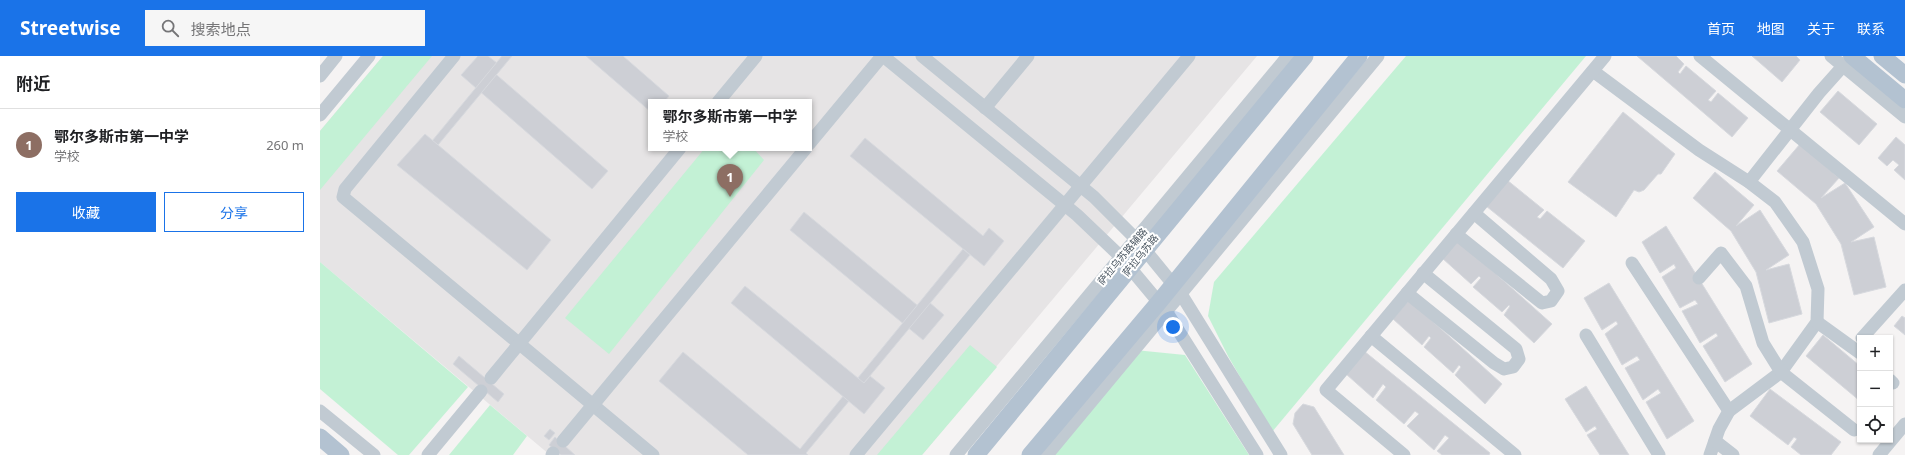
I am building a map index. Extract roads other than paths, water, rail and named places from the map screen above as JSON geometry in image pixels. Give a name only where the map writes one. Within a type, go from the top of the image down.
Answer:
[{"type":"main road","name":"萨拉乌苏路","points":[[976,455],[1125,263],[1305,56]]},
{"type":"main road","points":[[1030,455],[1177,289],[1359,56]]},
{"type":"main road","points":[[1882,56],[1905,75]]},
{"type":"main road","points":[[1849,59],[1905,100]]},
{"type":"main road","points":[[320,437],[341,455]]},
{"type":"street","points":[[320,76],[336,56]]},
{"type":"street","points":[[320,115],[370,56]]},
{"type":"street","points":[[454,56],[345,189],[343,197],[654,455]]},
{"type":"street","points":[[720,99],[756,56]]},
{"type":"street","points":[[812,140],[883,56],[1077,215],[1125,263],[1162,306],[1257,455]]},
{"type":"street","points":[[922,56],[1094,198],[1141,245],[1177,289],[1281,455]]},
{"type":"street","points":[[985,108],[1028,56]]},
{"type":"street","points":[[856,455],[1189,56]]},
{"type":"street","name":"萨拉乌苏路辅路","points":[[1141,245],[1288,56]]},
{"type":"street","points":[[1177,289],[1378,56]]},
{"type":"street","points":[[1404,455],[1326,390],[1605,56]]},
{"type":"street","points":[[1700,56],[1905,224]]},
{"type":"street","points":[[1831,56],[1849,59],[1905,117]]},
{"type":"street","points":[[1749,182],[1849,59]]},
{"type":"street","points":[[1593,71],[1699,150],[1749,182],[1775,202],[1803,242],[1818,288],[1817,322],[1781,372],[1729,411],[1719,429],[1710,455]]},
{"type":"street","points":[[491,378],[678,151]]},
{"type":"street","points":[[563,441],[804,151]]},
{"type":"street","points":[[1456,234],[1542,303],[1551,301],[1558,291],[1551,279],[1474,213]]},
{"type":"street","points":[[1699,278],[1721,253],[1746,286],[1763,343],[1781,372],[1854,430]]},
{"type":"street","name":"萨拉乌苏路辅路","points":[[956,455],[1125,263]]},
{"type":"street","points":[[1632,263],[1729,411]]},
{"type":"street","points":[[1407,292],[1494,363],[1504,369],[1513,367],[1519,359],[1516,349],[1424,273]]},
{"type":"street","points":[[1867,335],[1905,290]]},
{"type":"street","points":[[1047,455],[1162,306]]},
{"type":"street","points":[[1817,322],[1857,343]]},
{"type":"street","points":[[1586,335],[1659,455]]},
{"type":"street","points":[[1371,336],[1515,455]]},
{"type":"street","points":[[428,455],[481,391]]},
{"type":"street","points":[[320,411],[374,455]]},
{"type":"street","points":[[1879,455],[1905,424]]},
{"type":"street","points":[[1715,441],[1733,455]]},
{"type":"place","name":"鄂尔多斯市第一中学","points":[[730,197]]}]
